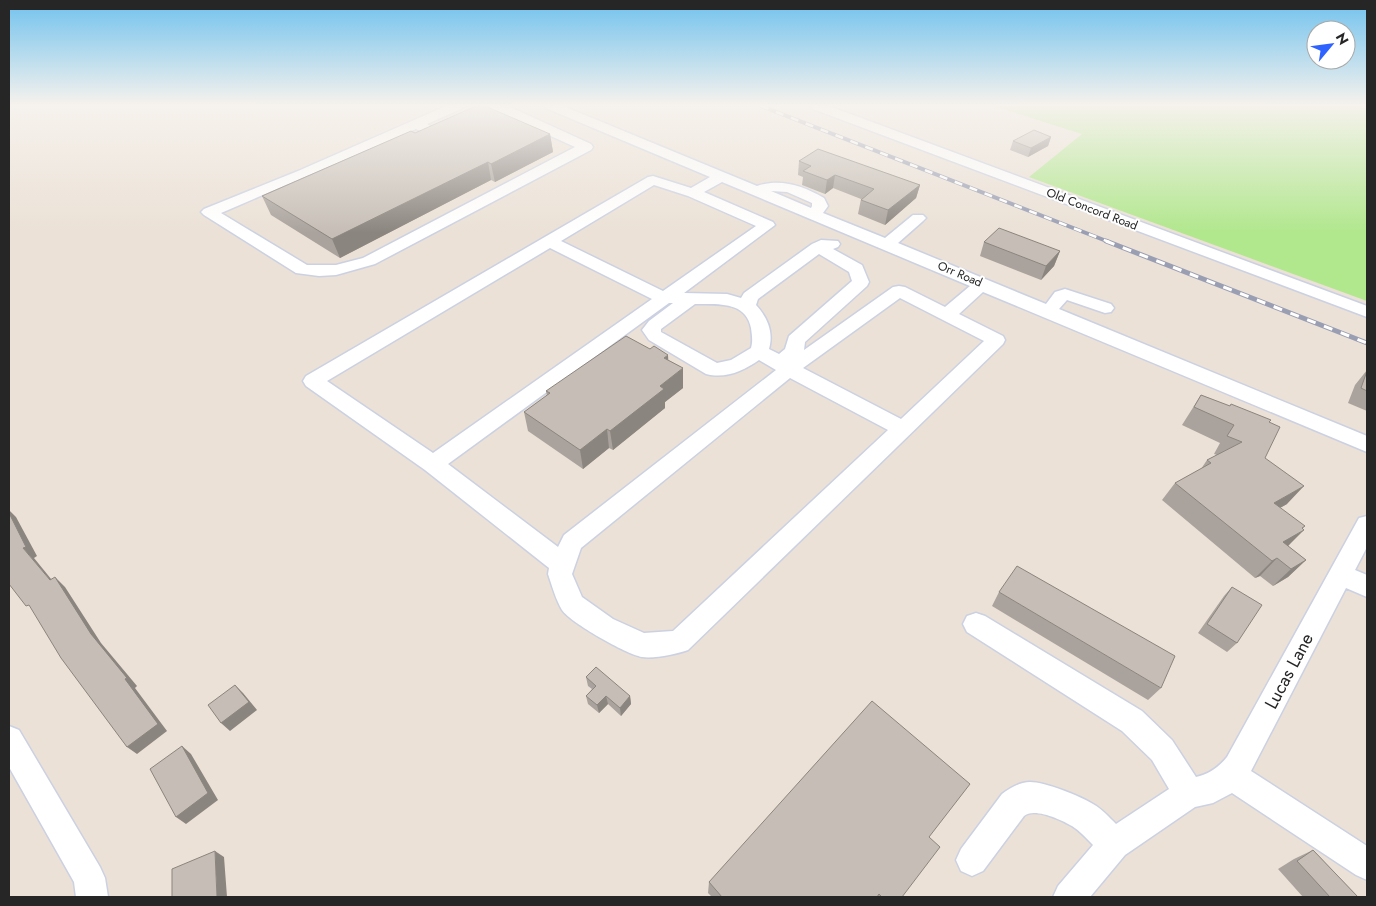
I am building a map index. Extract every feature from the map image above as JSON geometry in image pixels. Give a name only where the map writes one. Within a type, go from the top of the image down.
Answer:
[{"type":"street","points":[[362,148],[271,188],[208,212],[302,269],[316,272],[352,268],[369,262],[584,148]]},
{"type":"street","name":"Orr Road","points":[[654,148],[814,214],[839,229],[888,244],[1367,444]]},
{"type":"street","name":"Old Concord Road","points":[[930,148],[1367,312]]},
{"type":"street","points":[[693,194],[721,176]]},
{"type":"street","points":[[433,464],[767,225],[693,194],[653,180],[313,381],[433,464],[562,564]]},
{"type":"street","points":[[888,244],[918,218]]},
{"type":"street","points":[[728,299],[772,274],[784,274],[819,246],[830,245],[840,238],[839,229]]},
{"type":"street","points":[[549,241],[664,298],[692,298],[728,299],[750,309],[758,318],[762,340],[759,351],[733,368],[721,371],[713,369],[655,336],[651,330],[655,325],[692,298]]},
{"type":"street","points":[[784,367],[794,351],[796,340],[861,282],[856,270],[819,246]]},
{"type":"street","points":[[750,309],[787,283],[784,274]]},
{"type":"street","points":[[947,315],[983,283]]},
{"type":"street","points":[[899,291],[947,315],[996,340],[679,642],[643,645],[604,627],[572,604],[560,574],[562,564],[572,542],[784,367],[899,291]]},
{"type":"street","points":[[1049,311],[1061,296],[1065,294],[1105,308]]},
{"type":"street","points":[[759,351],[784,367],[903,429]]},
{"type":"street","name":"Lucas Lane","points":[[1069,897],[1114,844],[1189,794],[1213,788],[1230,775],[1367,525]]},
{"type":"street","points":[[1341,574],[1367,587]]},
{"type":"street","points":[[976,624],[1132,721],[1162,750],[1189,794]]},
{"type":"street","points":[[9,740],[89,878],[92,897]]},
{"type":"street","points":[[1230,775],[1367,864]]},
{"type":"street","points":[[972,860],[1013,805],[1020,799],[1031,797],[1081,814],[1091,821],[1114,844]]},
{"type":"green space","points":[[1064,148],[1367,148],[1367,301],[1029,177]]},
{"type":"building","points":[[371,148],[522,148],[491,164],[488,162],[332,239],[262,196]]},
{"type":"building","points":[[818,149],[920,185],[888,210],[861,200],[874,189],[835,175],[827,180],[803,171],[811,166],[799,161]]},
{"type":"building","points":[[999,228],[1060,251],[1046,266],[984,242]]},
{"type":"building","points":[[626,336],[650,349],[654,346],[668,355],[664,358],[683,368],[660,386],[664,389],[610,431],[607,429],[580,450],[524,412],[550,393],[546,391]]},
{"type":"building","points":[[1367,371],[1367,391],[1361,388]]},
{"type":"building","points":[[1201,395],[1230,406],[1231,404],[1271,420],[1269,422],[1280,427],[1265,458],[1304,486],[1274,503],[1305,526],[1302,528],[1304,530],[1283,542],[1306,560],[1291,569],[1277,558],[1272,561],[1175,483],[1211,463],[1207,460],[1242,442],[1227,436],[1234,425],[1194,407]]},
{"type":"building","points":[[9,513],[26,547],[23,548],[50,580],[55,577],[91,634],[127,678],[125,679],[158,724],[127,747],[61,658],[29,605],[26,606],[9,584]]},
{"type":"building","points":[[1017,566],[1175,656],[1161,688],[999,592]]},
{"type":"building","points":[[1232,587],[1262,605],[1237,643],[1207,624]]},
{"type":"building","points":[[596,667],[630,696],[620,708],[606,696],[597,705],[586,696],[596,686],[586,677]]},
{"type":"building","points":[[235,685],[249,702],[221,723],[208,705]]},
{"type":"building","points":[[872,701],[970,784],[929,837],[940,847],[902,897],[882,897],[879,894],[877,897],[722,897],[709,882]]},
{"type":"building","points":[[182,746],[208,793],[176,817],[150,769]]},
{"type":"building","points":[[1313,850],[1358,897],[1330,897],[1297,861]]},
{"type":"building","points":[[215,851],[217,897],[172,897],[172,869]]},
{"type":"railway","points":[[869,148],[1109,242]]},
{"type":"railway","points":[[1106,241],[1367,343]]}]
